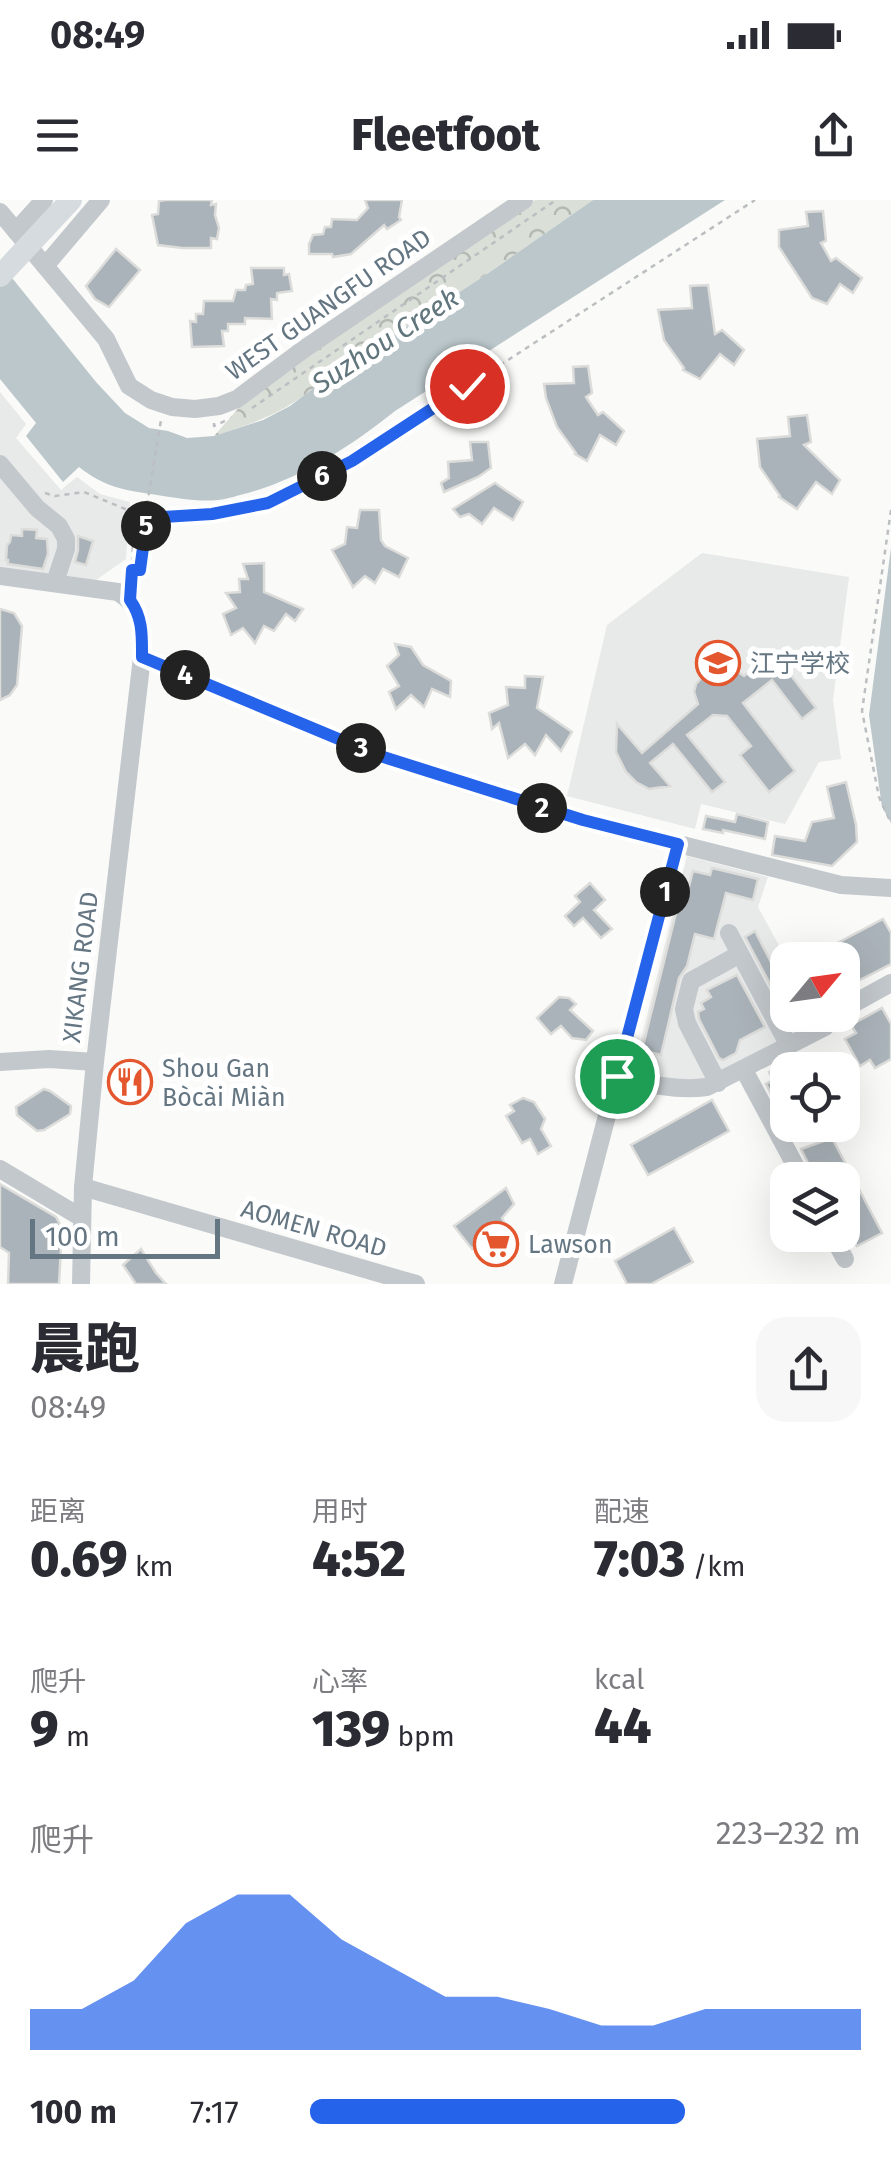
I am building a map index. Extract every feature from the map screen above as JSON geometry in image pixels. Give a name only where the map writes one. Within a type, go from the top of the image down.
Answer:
[{"type":"main road","points":[[0,276],[71,200]]},
{"type":"street","points":[[16,232],[44,200]]},
{"type":"street","points":[[45,266],[101,200]]},
{"type":"street","name":"WEST GUANGFU ROAD","points":[[0,212],[106,339],[128,386],[151,400],[195,409],[237,398],[524,200]]},
{"type":"street","points":[[0,464],[66,539],[54,582]]},
{"type":"street","points":[[0,576],[104,588],[130,600]]},
{"type":"street","name":"XIKANG ROAD","points":[[81,1284],[83,1187],[94,1062],[142,657],[142,626],[138,610],[130,600]]},
{"type":"street","points":[[142,657],[377,755],[583,820],[841,885],[891,888]]},
{"type":"street","points":[[563,1284],[678,844]]},
{"type":"street","points":[[729,934],[789,1046]]},
{"type":"street","points":[[718,1083],[686,1023],[684,1009],[691,980],[740,954]]},
{"type":"street","points":[[860,1000],[891,983]]},
{"type":"street","points":[[617,1076],[688,1090],[718,1083],[816,1032]]},
{"type":"street","points":[[0,1062],[94,1062]]},
{"type":"street","points":[[744,1070],[793,1162]]},
{"type":"street","points":[[0,1169],[82,1218]]},
{"type":"street","name":"AOMEN ROAD","points":[[83,1187],[416,1284]]},
{"type":"street","points":[[841,1252],[845,1259]]},
{"type":"path","points":[[245,412],[556,200]]},
{"type":"path","points":[[37,490],[55,496],[84,492],[147,518],[212,514],[268,503],[352,461],[754,200]]},
{"type":"path","points":[[212,406],[214,426],[232,418]]},
{"type":"path","points":[[130,600],[135,504],[147,505],[162,418]]},
{"type":"path","points":[[891,510],[862,711],[879,797],[891,823]]},
{"type":"path","points":[[132,570],[140,570],[147,518]]},
{"type":"shaded area","points":[[593,200],[725,200],[326,459],[248,493],[210,500],[145,493],[107,484],[79,467],[63,482],[26,436],[36,423],[0,379],[0,263],[125,413],[149,428],[187,438],[214,436],[263,420],[290,406]]},
{"type":"shaded area","points":[[0,392],[26,424],[16,438],[61,490],[77,477],[100,494],[130,502],[126,559],[96,580],[0,569]]},
{"type":"shaded area","points":[[891,548],[891,823],[882,807],[869,715]]},
{"type":"shaded area","name":"江宁学校","points":[[702,553],[849,577],[833,700],[841,759],[819,762],[785,824],[701,804],[695,829],[567,796],[607,625]]},
{"type":"shaded area","points":[[687,856],[768,877],[758,907],[777,942],[770,942],[770,1032],[799,1032],[688,1090],[633,1071]]},
{"type":"green space","points":[[535,200],[593,200],[279,411],[214,436],[257,387]]},
{"type":"building","points":[[212,200],[211,205],[216,204],[219,228],[217,239],[211,238],[211,248],[158,245],[152,215],[158,214],[159,201]]},
{"type":"building","points":[[365,200],[402,200],[401,220],[387,229],[384,225],[351,254],[309,254],[313,235],[323,234],[325,227],[331,227],[332,219],[357,220],[368,208]]},
{"type":"building","points":[[823,211],[826,241],[821,243],[831,261],[836,258],[862,278],[853,293],[840,284],[827,304],[812,298],[779,247],[779,230],[808,226],[806,212]]},
{"type":"building","points":[[116,249],[140,270],[109,307],[95,299],[86,286]]},
{"type":"building","points":[[251,268],[284,268],[284,275],[289,274],[292,291],[277,293],[277,300],[271,299],[272,319],[245,318],[245,324],[228,324],[228,331],[222,331],[224,346],[192,347],[190,321],[196,322],[196,314],[203,314],[204,301],[233,301],[236,290],[253,284]]},
{"type":"building","points":[[708,285],[715,334],[722,330],[744,350],[734,365],[720,354],[700,379],[683,370],[664,340],[658,310],[692,308],[690,286]]},
{"type":"building","points":[[588,366],[592,393],[586,397],[598,415],[603,412],[624,431],[616,445],[600,435],[587,461],[575,454],[557,427],[544,384],[574,383],[573,367]]},
{"type":"building","points":[[807,415],[811,442],[804,445],[840,480],[832,494],[816,482],[797,509],[779,497],[760,467],[757,439],[790,436],[788,417]]},
{"type":"building","points":[[470,442],[488,442],[491,468],[444,492],[441,483],[449,478],[448,462],[472,460]]},
{"type":"building","points":[[495,483],[523,502],[513,520],[494,508],[482,524],[469,514],[460,517],[453,509]]},
{"type":"building","points":[[360,510],[379,510],[381,540],[408,558],[399,577],[383,569],[375,583],[365,576],[353,587],[332,550],[345,544],[347,527],[357,528]]},
{"type":"building","points":[[22,529],[37,530],[36,538],[47,539],[43,569],[8,564],[11,535],[22,536]]},
{"type":"building","points":[[78,536],[93,541],[86,565],[75,562]]},
{"type":"building","points":[[264,563],[264,592],[303,609],[295,621],[286,614],[274,631],[264,626],[255,643],[243,628],[231,635],[223,614],[236,608],[226,593],[240,592],[239,579],[248,579],[243,564]]},
{"type":"building","points":[[0,609],[14,613],[22,626],[17,685],[0,700]]},
{"type":"building","points":[[395,644],[411,647],[423,665],[451,681],[450,697],[432,689],[424,707],[411,695],[396,709],[389,692],[399,686],[387,666],[399,655]]},
{"type":"building","points":[[773,652],[816,708],[802,719],[772,680],[743,703],[795,771],[769,792],[740,755],[751,746],[727,716],[713,715],[687,735],[725,782],[712,792],[673,744],[650,763],[670,786],[649,789],[626,772],[616,752],[617,724],[642,753],[698,704],[694,692],[705,674],[724,667],[744,676]]},
{"type":"building","points":[[525,676],[543,677],[537,708],[572,732],[561,751],[546,735],[535,755],[525,744],[508,758],[499,723],[492,729],[489,713],[508,705],[506,687],[525,688]]},
{"type":"building","points":[[846,782],[857,842],[832,866],[772,855],[775,836],[805,841],[812,822],[834,818],[827,787]]},
{"type":"building","points":[[737,814],[768,822],[765,839],[703,829],[706,816],[735,822]]},
{"type":"building","points":[[712,868],[758,879],[753,900],[726,893],[714,939],[695,934],[687,966],[679,978],[661,1055],[642,1050],[683,885],[689,886],[693,871],[710,875]]},
{"type":"building","points":[[590,883],[605,900],[594,910],[612,929],[601,938],[583,918],[574,926],[565,916],[580,902],[575,896]]},
{"type":"building","points":[[883,919],[891,933],[891,964],[860,980],[860,942],[839,942]]},
{"type":"building","points":[[755,931],[770,960],[770,984],[745,937]]},
{"type":"building","points":[[737,975],[765,1027],[740,1040],[736,1053],[723,1060],[698,1012],[704,1009],[701,1003],[711,997],[707,990]]},
{"type":"building","points":[[559,997],[576,1004],[570,1010],[593,1031],[586,1040],[572,1038],[561,1026],[551,1034],[537,1018]]},
{"type":"building","points":[[882,1008],[891,1024],[891,1059],[875,1068],[870,1060],[860,1066],[860,1052],[852,1052],[845,1039],[860,1032],[860,1020]]},
{"type":"building","points":[[44,1089],[71,1106],[70,1114],[37,1131],[17,1115],[16,1107]]},
{"type":"building","points":[[523,1098],[534,1102],[545,1119],[541,1129],[551,1146],[538,1154],[530,1139],[522,1143],[506,1116],[514,1111],[510,1105]]},
{"type":"building","points":[[712,1100],[729,1131],[648,1175],[631,1145]]},
{"type":"building","points":[[834,1142],[845,1162],[808,1162],[801,1149]]},
{"type":"building","points":[[0,1184],[56,1217],[62,1228],[59,1284],[8,1284],[9,1253],[0,1247]]},
{"type":"building","points":[[506,1188],[514,1204],[502,1218],[509,1232],[506,1247],[491,1253],[482,1241],[472,1249],[454,1226]]},
{"type":"building","points":[[860,1191],[882,1233],[860,1244]]},
{"type":"building","points":[[674,1228],[693,1262],[651,1284],[627,1284],[615,1261]]},
{"type":"building","points":[[141,1249],[166,1284],[136,1284],[123,1265]]},
{"type":"place","name":"江宁学校","points":[[718,663]]},
{"type":"place","name":"Shou Gan Bòcài Miàn","points":[[130,1082]]},
{"type":"place","name":"Lawson","points":[[496,1244]]},
{"type":"route","points":[[467,386],[352,461],[268,503],[212,514],[147,518],[140,570],[132,570],[130,600],[138,610],[142,626],[142,657],[377,755],[583,820],[678,844],[617,1076]]},
{"type":"water label","name":"Suzhou Creek","points":[[385,340]]}]
